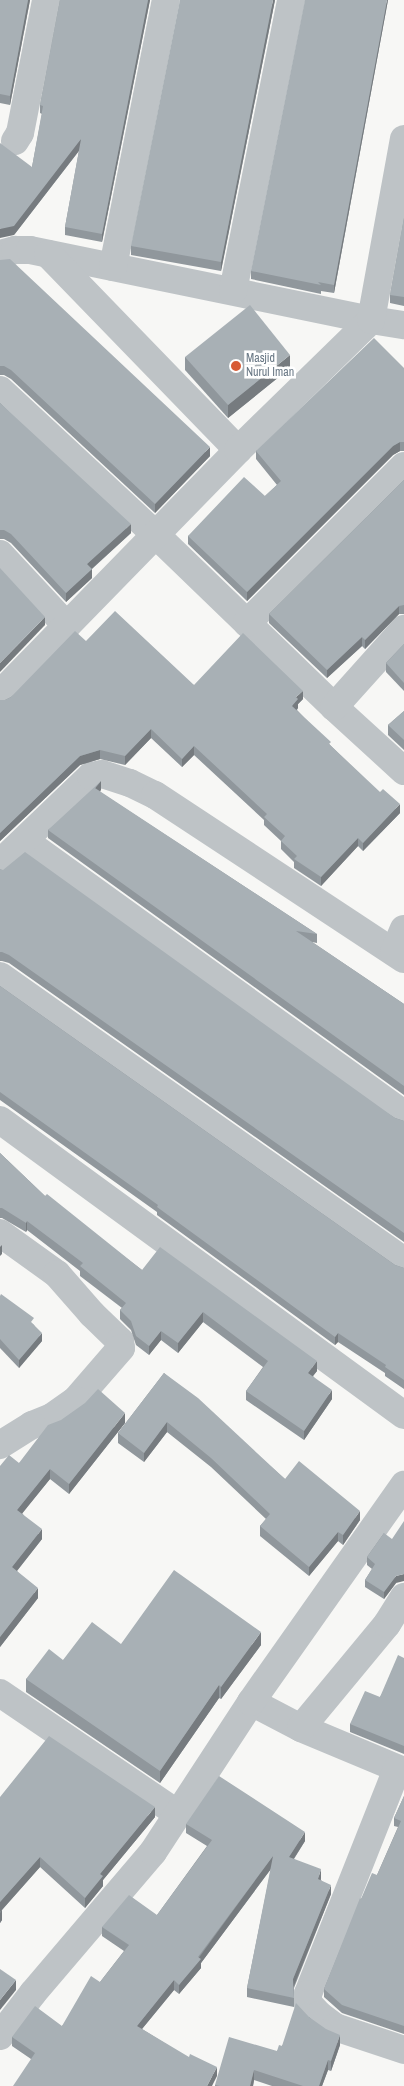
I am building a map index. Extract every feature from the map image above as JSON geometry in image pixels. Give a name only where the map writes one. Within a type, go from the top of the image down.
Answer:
[{"type":"street","points":[[15,141],[20,134],[46,0]]},
{"type":"street","points":[[113,267],[166,0]]},
{"type":"street","points":[[233,291],[291,0]]},
{"type":"street","points":[[0,694],[157,536],[238,450],[371,320],[404,139]]},
{"type":"street","points":[[0,254],[15,250],[48,254],[371,320],[404,325]]},
{"type":"street","points":[[48,254],[238,450]]},
{"type":"street","points":[[0,390],[157,536],[334,707],[404,771]]},
{"type":"street","points":[[247,623],[404,466]]},
{"type":"street","points":[[0,554],[68,626]]},
{"type":"street","points":[[334,707],[404,630]]},
{"type":"street","points":[[1,859],[25,841],[90,776],[102,774],[130,783],[155,795],[401,947]]},
{"type":"street","points":[[25,841],[404,1114]]},
{"type":"street","points":[[0,976],[404,1261]]},
{"type":"street","points":[[0,1120],[404,1415]]},
{"type":"street","points":[[0,1233],[56,1274],[92,1314],[120,1341],[121,1348],[76,1400],[52,1416],[32,1425],[0,1445]]},
{"type":"street","points":[[0,2036],[33,1993],[153,1852],[252,1702],[404,1485]]},
{"type":"street","points":[[301,1728],[395,1628],[404,1597]]},
{"type":"street","points":[[0,1693],[178,1814]]},
{"type":"street","points":[[252,1702],[301,1728],[401,1770],[308,1994],[308,2003],[335,2027],[404,2050]]},
{"type":"building","points":[[0,0],[28,0],[10,96],[0,94]]},
{"type":"building","points":[[60,0],[148,0],[102,234],[65,227],[81,139],[14,226],[0,229],[0,143],[32,167],[43,106],[40,105]]},
{"type":"building","points":[[180,0],[273,0],[221,262],[131,246]]},
{"type":"building","points":[[305,0],[387,0],[334,285],[318,282],[321,285],[251,271]]},
{"type":"building","points":[[404,217],[404,297],[390,295]]},
{"type":"building","points":[[10,259],[210,447],[155,504],[11,370],[0,366],[0,260]]},
{"type":"building","points":[[250,305],[290,355],[228,405],[185,357]]},
{"type":"building","points":[[374,338],[404,368],[404,442],[393,446],[247,592],[188,536],[244,477],[265,496],[281,481],[256,451]]},
{"type":"building","points":[[0,403],[131,524],[87,564],[92,569],[66,593],[11,534],[0,530]]},
{"type":"building","points":[[404,480],[404,605],[399,606],[365,640],[362,637],[327,670],[269,614]]},
{"type":"building","points":[[0,568],[45,617],[0,663]]},
{"type":"building","points":[[115,611],[194,685],[243,633],[303,691],[296,697],[298,699],[292,706],[331,742],[329,744],[380,792],[383,789],[400,804],[363,843],[358,838],[321,877],[294,859],[297,856],[281,841],[285,836],[264,817],[267,814],[194,746],[182,759],[151,729],[125,756],[100,750],[80,756],[0,833],[0,700],[11,697],[75,631],[86,641]]},
{"type":"building","points":[[404,644],[404,683],[386,663]]},
{"type":"building","points":[[404,711],[404,740],[388,725]]},
{"type":"building","points":[[101,781],[95,788],[317,934],[296,931],[404,1004],[404,1086],[48,830]]},
{"type":"building","points":[[25,852],[395,1118],[404,1121],[404,1233],[9,955],[0,952],[0,869],[3,870]]},
{"type":"building","points":[[0,986],[395,1265],[404,1268],[404,1380],[385,1367],[386,1365],[338,1333],[335,1337],[157,1207],[158,1205],[0,1092]]},
{"type":"building","points":[[0,1153],[45,1196],[47,1194],[142,1270],[160,1247],[317,1361],[308,1373],[332,1390],[304,1431],[246,1391],[268,1361],[203,1312],[178,1343],[161,1331],[149,1346],[136,1336],[131,1321],[120,1310],[126,1303],[80,1266],[83,1263],[27,1221],[26,1223],[0,1208]]},
{"type":"building","points":[[1,1294],[34,1318],[31,1322],[42,1333],[19,1360],[0,1339]]},
{"type":"building","points":[[164,1373],[198,1398],[285,1479],[299,1461],[360,1511],[343,1535],[338,1532],[309,1567],[260,1526],[270,1514],[211,1458],[167,1422],[144,1453],[118,1433]]},
{"type":"building","points":[[98,1389],[125,1413],[69,1484],[50,1469],[17,1510],[42,1529],[12,1567],[38,1588],[0,1637],[0,1466],[9,1455],[19,1463],[48,1425],[61,1420],[85,1403]]},
{"type":"building","points":[[404,1521],[404,1574],[396,1576],[384,1592],[365,1580],[375,1564],[367,1557],[384,1533],[392,1539]]},
{"type":"building","points":[[174,1570],[261,1632],[221,1687],[219,1685],[160,1771],[26,1679],[49,1649],[63,1660],[92,1622],[121,1644]]},
{"type":"building","points":[[398,1655],[404,1658],[404,1746],[350,1724],[365,1691],[380,1697]]},
{"type":"building","points":[[49,1736],[155,1807],[100,1874],[103,1876],[85,1898],[40,1857],[0,1902],[0,1797]]},
{"type":"building","points":[[219,1776],[305,1832],[289,1857],[321,1869],[318,1879],[331,1885],[293,1979],[294,1998],[247,1988],[273,1856],[198,1957],[201,1959],[179,1985],[174,1980],[137,2026],[189,2057],[190,2054],[217,2067],[207,2086],[13,2086],[35,2053],[12,2037],[35,2006],[62,2026],[91,1976],[100,1982],[129,1945],[102,1927],[129,1895],[157,1915],[212,1840],[186,1824]]},
{"type":"building","points":[[404,1796],[404,2026],[342,2005],[324,1989],[360,1898],[372,1873],[377,1875],[401,1821],[394,1818]]},
{"type":"building","points":[[0,1969],[16,1980],[0,2000]]},
{"type":"building","points":[[296,2003],[309,2017],[326,2029],[340,2035],[331,2061],[328,2060],[319,2086],[303,2086],[254,2070],[250,2086],[215,2085],[229,2037],[277,2051],[279,2045],[282,2046]]},
{"type":"place","name":"Masjid Nurul Iman","points":[[236,366]]}]
